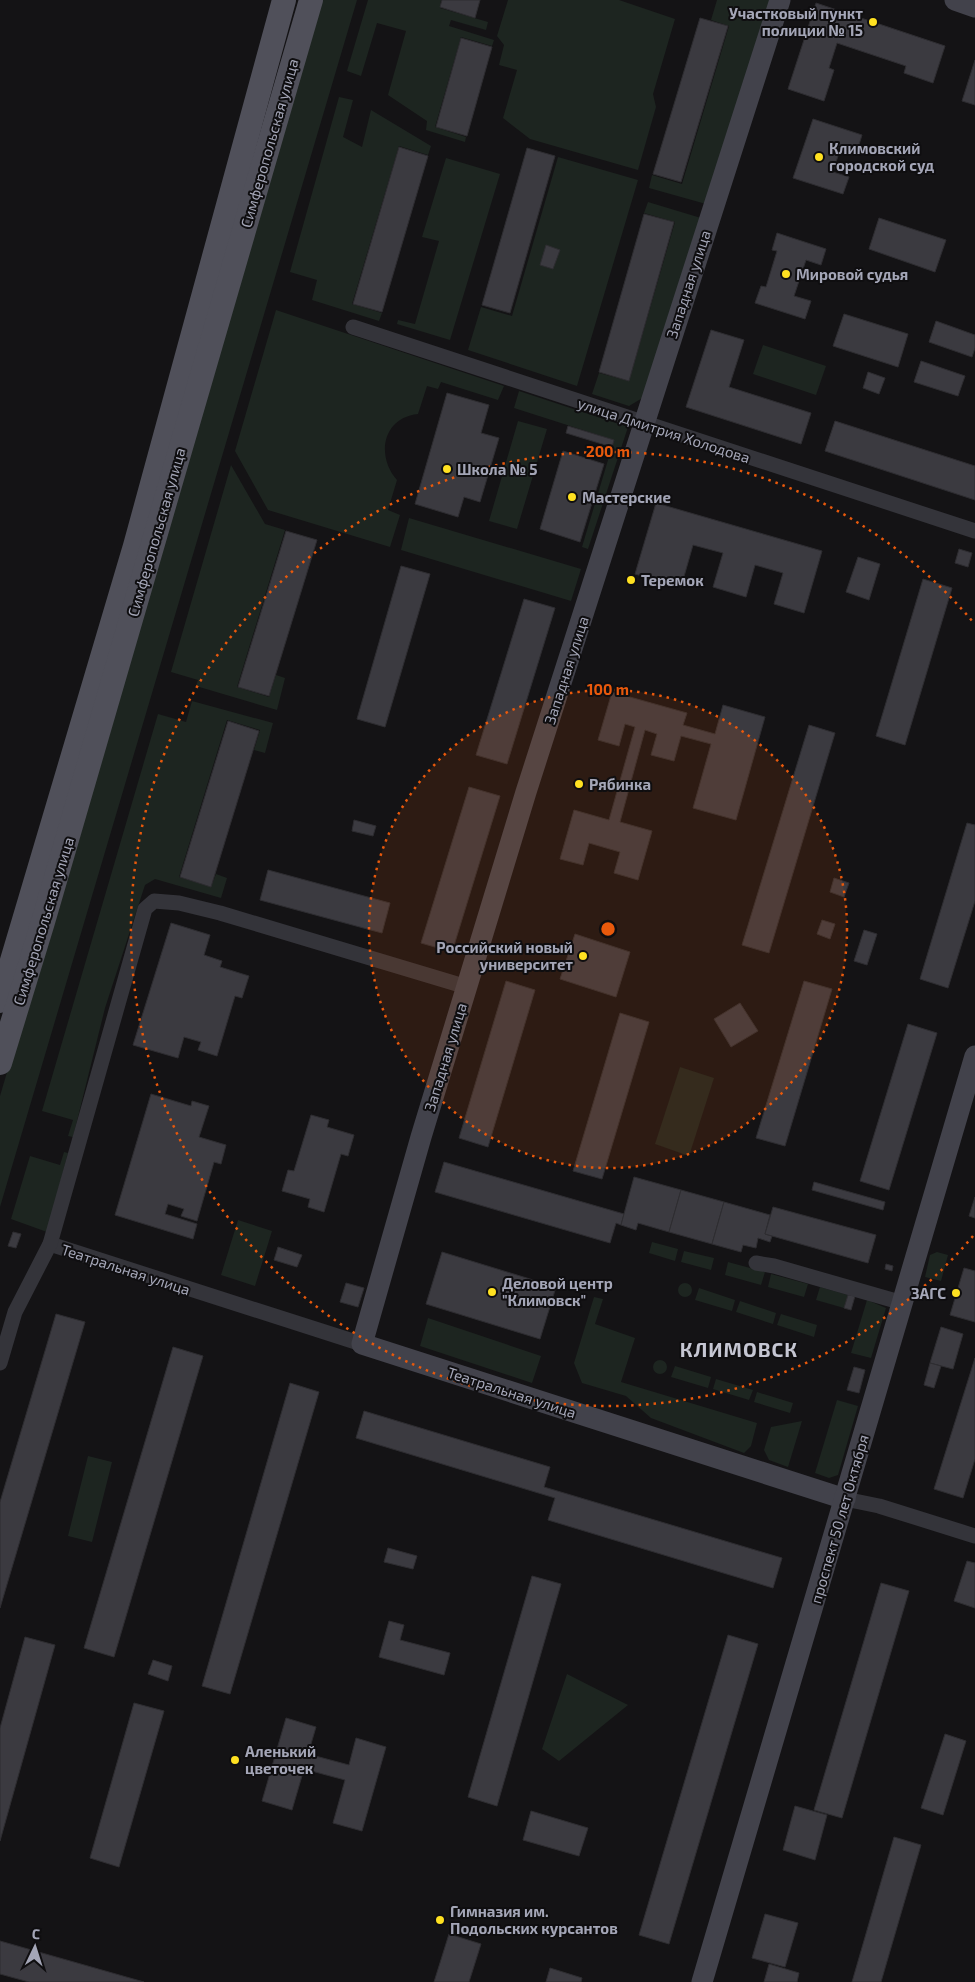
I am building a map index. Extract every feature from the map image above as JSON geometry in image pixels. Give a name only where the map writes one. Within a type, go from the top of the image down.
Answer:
[{"type":"main road","name":"Симферопольская улица","points":[[0,1001],[135,546],[284,0]]},
{"type":"main road","name":"Симферопольская улица","points":[[0,1063],[54,884],[311,0]]},
{"type":"street","name":"Западная улица","points":[[362,1344],[421,1137],[526,792],[780,0]]},
{"type":"street","points":[[954,0],[975,7]]},
{"type":"street","name":"улица Дмитрия Холодова","points":[[353,327],[975,531]]},
{"type":"street","points":[[0,1362],[14,1312],[50,1244],[145,909],[154,901],[179,903],[220,913],[467,987]]},
{"type":"street","name":"проспект 50 лет Октября","points":[[702,1982],[975,1056]]},
{"type":"street","name":"Театральная улица","points":[[50,1244],[845,1499],[879,1506],[975,1536]]},
{"type":"street","points":[[756,1263],[774,1266],[902,1303]]},
{"type":"shaded area","points":[[322,0],[357,0],[0,1207],[0,1096]]},
{"type":"shaded area","points":[[368,0],[441,0],[440,8],[488,22],[486,30],[451,20],[449,26],[494,40],[492,46],[461,37],[435,127],[466,137],[465,142],[426,130],[427,121],[388,95],[406,31],[377,23],[361,76],[347,71]]},
{"type":"shaded area","points":[[508,0],[619,0],[675,19],[653,94],[656,107],[638,170],[530,139],[503,118],[517,70],[499,65],[504,45],[497,36]]},
{"type":"shaded area","points":[[717,0],[770,0],[706,204],[649,188],[652,175],[682,184],[729,26],[711,20]]},
{"type":"shaded area","points":[[339,97],[353,100],[343,137],[362,147],[371,110],[431,146],[428,155],[399,146],[352,304],[382,313],[379,321],[312,300],[317,280],[290,272]]},
{"type":"shaded area","points":[[558,157],[638,180],[577,386],[468,350],[481,307],[512,316]],"holes":[[[559,250],[553,269],[540,265]]]},
{"type":"shaded area","points":[[446,158],[500,174],[450,340],[397,324],[398,320],[415,324],[439,241],[422,237]]},
{"type":"shaded area","points":[[648,202],[701,218],[644,397],[629,406],[592,394],[599,373],[629,381],[675,222],[644,213]]},
{"type":"shaded area","points":[[276,310],[504,386],[498,400],[441,382],[438,389],[427,386],[418,414],[406,417],[390,430],[386,440],[386,460],[397,480],[388,510],[400,515],[390,547],[268,510],[235,451]]},
{"type":"shaded area","points":[[763,345],[826,366],[816,395],[753,374]]},
{"type":"shaded area","points":[[519,391],[628,427],[588,549],[582,547],[614,440],[514,408]]},
{"type":"shaded area","points":[[518,421],[547,429],[517,529],[489,521]]},
{"type":"shaded area","points":[[231,465],[265,524],[285,530],[237,687],[269,697],[276,675],[285,678],[277,710],[196,686],[198,680],[171,672]]},
{"type":"shaded area","points":[[409,518],[581,569],[571,601],[401,550]]},
{"type":"shaded area","points":[[192,701],[273,723],[265,753],[254,750],[260,730],[227,720],[179,877],[211,887],[216,874],[227,878],[221,898],[155,879],[145,885],[105,1008],[73,1137],[68,1136],[73,1120],[42,1111],[158,714],[186,722]]},
{"type":"shaded area","points":[[680,1067],[714,1078],[689,1156],[655,1144]]},
{"type":"shaded area","points":[[64,1152],[68,1153],[47,1232],[11,1219],[30,1156],[60,1165]]},
{"type":"shaded area","points":[[238,1220],[272,1231],[255,1286],[221,1275]]},
{"type":"shaded area","points":[[652,1242],[678,1249],[675,1261],[649,1253]]},
{"type":"shaded area","points":[[684,1251],[714,1258],[711,1270],[681,1262]]},
{"type":"shaded area","points":[[937,1252],[948,1255],[941,1281],[925,1277],[930,1255]]},
{"type":"shaded area","points":[[728,1262],[765,1272],[761,1285],[725,1275]]},
{"type":"shaded area","points":[[771,1274],[808,1284],[804,1297],[768,1287]]},
{"type":"shaded area","points":[[685,1283],[690,1285],[692,1290],[690,1295],[685,1297],[680,1295],[678,1290],[680,1285]]},
{"type":"shaded area","points":[[820,1287],[848,1295],[844,1308],[816,1300]]},
{"type":"shaded area","points":[[699,1288],[735,1300],[732,1311],[695,1300]]},
{"type":"shaded area","points":[[594,1297],[603,1299],[595,1324],[635,1338],[621,1382],[757,1423],[751,1446],[744,1453],[651,1418],[626,1396],[582,1383],[574,1363]]},
{"type":"shaded area","points":[[867,1300],[886,1308],[871,1358],[851,1353]]},
{"type":"shaded area","points":[[740,1301],[776,1313],[773,1324],[736,1312]]},
{"type":"shaded area","points":[[781,1314],[817,1325],[814,1337],[777,1325]]},
{"type":"shaded area","points":[[428,1318],[541,1356],[532,1383],[420,1346]]},
{"type":"shaded area","points":[[660,1360],[665,1362],[667,1367],[665,1372],[660,1374],[655,1372],[653,1367],[655,1362]]},
{"type":"shaded area","points":[[675,1366],[711,1377],[708,1388],[671,1377]]},
{"type":"shaded area","points":[[716,1379],[753,1390],[749,1400],[713,1389]]},
{"type":"shaded area","points":[[757,1392],[793,1403],[790,1413],[754,1402]]},
{"type":"shaded area","points":[[837,1400],[858,1406],[838,1475],[829,1478],[815,1473]]},
{"type":"shaded area","points":[[802,1421],[788,1467],[769,1460],[764,1450],[771,1427]]},
{"type":"shaded area","points":[[88,1456],[112,1462],[92,1542],[68,1536]]},
{"type":"shaded area","points":[[567,1674],[628,1705],[559,1761],[542,1749]]},
{"type":"building","points":[[442,0],[480,0],[475,18],[440,7]]},
{"type":"building","points":[[816,3],[945,46],[933,83],[904,73],[906,66],[837,43],[829,68],[834,70],[824,101],[788,89]]},
{"type":"building","points":[[700,18],[728,26],[681,182],[653,174]]},
{"type":"building","points":[[461,38],[492,47],[467,136],[436,127]]},
{"type":"building","points":[[975,60],[975,105],[962,101]]},
{"type":"building","name":"Климовский городской суд","points":[[813,119],[862,135],[857,151],[841,146],[833,172],[849,177],[843,194],[793,178]]},
{"type":"building","points":[[399,147],[428,156],[382,312],[353,304]]},
{"type":"building","points":[[527,148],[555,156],[510,313],[482,305]]},
{"type":"building","points":[[644,214],[674,222],[629,381],[599,372]]},
{"type":"building","points":[[879,218],[946,240],[935,272],[869,249]]},
{"type":"building","name":"Мировой судья","points":[[777,233],[826,249],[821,265],[806,260],[794,296],[811,301],[805,319],[755,303],[761,286],[766,287],[777,251],[772,250]]},
{"type":"building","points":[[546,245],[560,250],[553,269],[540,265]]},
{"type":"building","points":[[844,314],[908,334],[898,367],[833,346]]},
{"type":"building","points":[[936,321],[975,335],[975,348],[972,357],[929,342]]},
{"type":"building","points":[[711,330],[744,340],[729,387],[811,413],[801,444],[686,407]]},
{"type":"building","points":[[921,361],[965,376],[958,396],[914,382]]},
{"type":"building","points":[[868,372],[885,378],[879,394],[863,388]]},
{"type":"building","points":[[447,393],[489,405],[481,433],[499,438],[480,502],[464,497],[458,517],[415,504]]},
{"type":"building","points":[[835,421],[975,466],[975,500],[825,451]]},
{"type":"building","points":[[568,426],[614,440],[612,447],[566,433]]},
{"type":"building","name":"Мастерские","points":[[563,451],[604,464],[580,542],[540,529]]},
{"type":"building","points":[[656,503],[822,551],[804,613],[774,604],[783,573],[755,565],[746,597],[713,587],[723,553],[693,545],[681,587],[635,574]]},
{"type":"building","points":[[286,531],[317,540],[269,696],[238,687]]},
{"type":"building","points":[[959,549],[972,553],[968,567],[955,563]]},
{"type":"building","points":[[858,557],[880,564],[869,600],[846,592]]},
{"type":"building","points":[[401,566],[430,574],[385,727],[357,719]]},
{"type":"building","points":[[923,579],[952,588],[905,745],[876,736]]},
{"type":"building","points":[[524,599],[555,608],[507,764],[476,755]]},
{"type":"building","points":[[612,692],[687,713],[683,725],[715,734],[723,705],[765,717],[736,820],[693,808],[711,744],[681,736],[674,761],[651,755],[657,734],[645,730],[620,822],[652,831],[638,880],[614,873],[620,852],[589,843],[583,865],[560,859],[574,810],[609,820],[635,727],[625,724],[619,746],[598,740]]},
{"type":"building","points":[[228,721],[259,731],[211,887],[180,877]]},
{"type":"building","points":[[809,725],[835,733],[769,953],[742,945]]},
{"type":"building","points":[[469,787],[500,796],[452,952],[421,943]]},
{"type":"building","points":[[354,820],[376,826],[373,836],[352,831]]},
{"type":"building","points":[[967,823],[975,825],[975,901],[948,988],[920,979]]},
{"type":"building","points":[[268,870],[390,903],[382,933],[260,900]]},
{"type":"building","points":[[834,878],[849,883],[844,897],[830,892]]},
{"type":"building","points":[[822,920],[835,924],[830,939],[817,934]]},
{"type":"building","points":[[171,923],[210,935],[204,955],[222,961],[220,967],[249,976],[242,998],[235,996],[217,1056],[198,1050],[201,1042],[184,1037],[178,1058],[133,1045]]},
{"type":"building","points":[[864,930],[877,934],[867,965],[854,961]]},
{"type":"building","points":[[575,934],[630,952],[616,997],[560,979]]},
{"type":"building","points":[[506,981],[535,990],[488,1147],[459,1138]]},
{"type":"building","points":[[804,981],[832,989],[785,1146],[756,1138]]},
{"type":"building","points":[[740,1003],[758,1031],[731,1047],[714,1019]]},
{"type":"building","points":[[620,1013],[649,1022],[602,1179],[573,1171]]},
{"type":"building","points":[[908,1024],[937,1033],[889,1190],[860,1181]]},
{"type":"building","points":[[151,1094],[191,1106],[192,1101],[209,1106],[199,1137],[226,1145],[221,1164],[214,1162],[197,1221],[181,1216],[184,1209],[168,1204],[165,1214],[197,1224],[193,1239],[115,1215]]},
{"type":"building","points":[[311,1115],[329,1120],[327,1127],[354,1135],[348,1156],[341,1154],[324,1212],[308,1207],[310,1199],[282,1191],[288,1170],[294,1171]]},
{"type":"building","points":[[444,1162],[624,1214],[621,1225],[616,1223],[610,1243],[435,1192]]},
{"type":"building","points":[[634,1177],[681,1190],[669,1232],[638,1223],[636,1230],[621,1225]]},
{"type":"building","points":[[814,1182],[885,1202],[883,1210],[812,1190]]},
{"type":"building","points":[[681,1190],[724,1202],[712,1244],[669,1232]]},
{"type":"building","points":[[975,1197],[975,1218],[969,1216]]},
{"type":"building","points":[[724,1202],[770,1215],[765,1234],[772,1236],[770,1242],[758,1238],[756,1248],[743,1245],[741,1252],[712,1244]]},
{"type":"building","points":[[773,1207],[876,1235],[868,1263],[765,1234]]},
{"type":"building","points":[[13,1232],[21,1234],[16,1248],[8,1246]]},
{"type":"building","points":[[278,1247],[302,1255],[297,1267],[274,1260]]},
{"type":"building","name":"Деловой центр \"Климовск\"","points":[[442,1252],[556,1287],[540,1339],[426,1304]]},
{"type":"building","points":[[886,1264],[893,1266],[892,1271],[885,1269]]},
{"type":"building","points":[[964,1268],[975,1271],[975,1322],[950,1315]]},
{"type":"building","points":[[346,1283],[364,1288],[358,1307],[340,1302]]},
{"type":"building","points":[[848,1295],[855,1296],[851,1310],[844,1308]]},
{"type":"building","points":[[56,1314],[85,1322],[0,1608],[0,1502]]},
{"type":"building","points":[[941,1327],[963,1334],[953,1369],[930,1363]]},
{"type":"building","points":[[173,1347],[203,1356],[114,1657],[84,1648]]},
{"type":"building","points":[[975,1358],[975,1459],[963,1498],[934,1489]]},
{"type":"building","points":[[930,1363],[941,1366],[934,1388],[924,1385]]},
{"type":"building","points":[[854,1367],[865,1370],[859,1393],[847,1390]]},
{"type":"building","points":[[290,1383],[319,1392],[230,1694],[202,1686]]},
{"type":"building","points":[[364,1411],[550,1467],[544,1487],[782,1558],[773,1588],[548,1520],[555,1498],[356,1438]]},
{"type":"building","points":[[388,1548],[417,1556],[413,1569],[384,1562]]},
{"type":"building","points":[[967,1561],[975,1563],[975,1608],[954,1601]]},
{"type":"building","points":[[532,1576],[561,1584],[497,1806],[468,1797]]},
{"type":"building","points":[[881,1583],[909,1591],[842,1818],[814,1810]]},
{"type":"building","points":[[389,1621],[404,1625],[400,1640],[450,1653],[444,1675],[379,1657]]},
{"type":"building","points":[[728,1635],[758,1644],[669,1944],[639,1935]]},
{"type":"building","points":[[25,1637],[55,1645],[0,1841],[0,1728]]},
{"type":"building","points":[[153,1660],[172,1666],[168,1681],[148,1674]]},
{"type":"building","points":[[134,1703],[164,1711],[119,1867],[90,1858]]},
{"type":"building","name":"Аленький цветочек","points":[[286,1718],[316,1727],[308,1754],[349,1765],[356,1738],[386,1747],[362,1831],[333,1823],[345,1780],[304,1769],[292,1810],[262,1801]]},
{"type":"building","points":[[945,1734],[966,1741],[943,1815],[921,1808]]},
{"type":"building","points":[[795,1806],[827,1815],[815,1860],[783,1850]]},
{"type":"building","points":[[531,1811],[588,1828],[579,1856],[523,1840]]},
{"type":"building","points":[[894,1837],[921,1845],[881,1982],[852,1982]]},
{"type":"building","points":[[765,1914],[798,1923],[785,1967],[752,1958]]},
{"type":"building","points":[[449,1934],[481,1944],[469,1982],[434,1982]]},
{"type":"building","points":[[0,1941],[144,1982],[29,1982],[0,1974]]},
{"type":"building","points":[[769,1964],[799,1973],[797,1982],[764,1982]]},
{"type":"building","points":[[550,1968],[582,1978],[581,1982],[546,1982]]},
{"type":"place","name":"Участковый пункт полиции № 15","points":[[873,22]]},
{"type":"place","name":"Климовский городской суд","points":[[819,157]]},
{"type":"place","name":"Мировой судья","points":[[786,274]]},
{"type":"place","name":"Школа № 5","points":[[447,469]]},
{"type":"place","name":"Мастерские","points":[[572,497]]},
{"type":"place","name":"Теремок","points":[[631,580]]},
{"type":"place","name":"Рябинка","points":[[579,784]]},
{"type":"place","name":"Российский новый университет","points":[[583,956]]},
{"type":"place","name":"Деловой центр \"Климовск\"","points":[[492,1292]]},
{"type":"place","name":"ЗАГС","points":[[956,1293]]},
{"type":"place","name":"Аленький цветочек","points":[[235,1760]]},
{"type":"place","name":"Гимназия им. Подольских курсантов","points":[[440,1920]]},
{"type":"district","name":"КЛИМОВСК","points":[[739,1349]]}]
